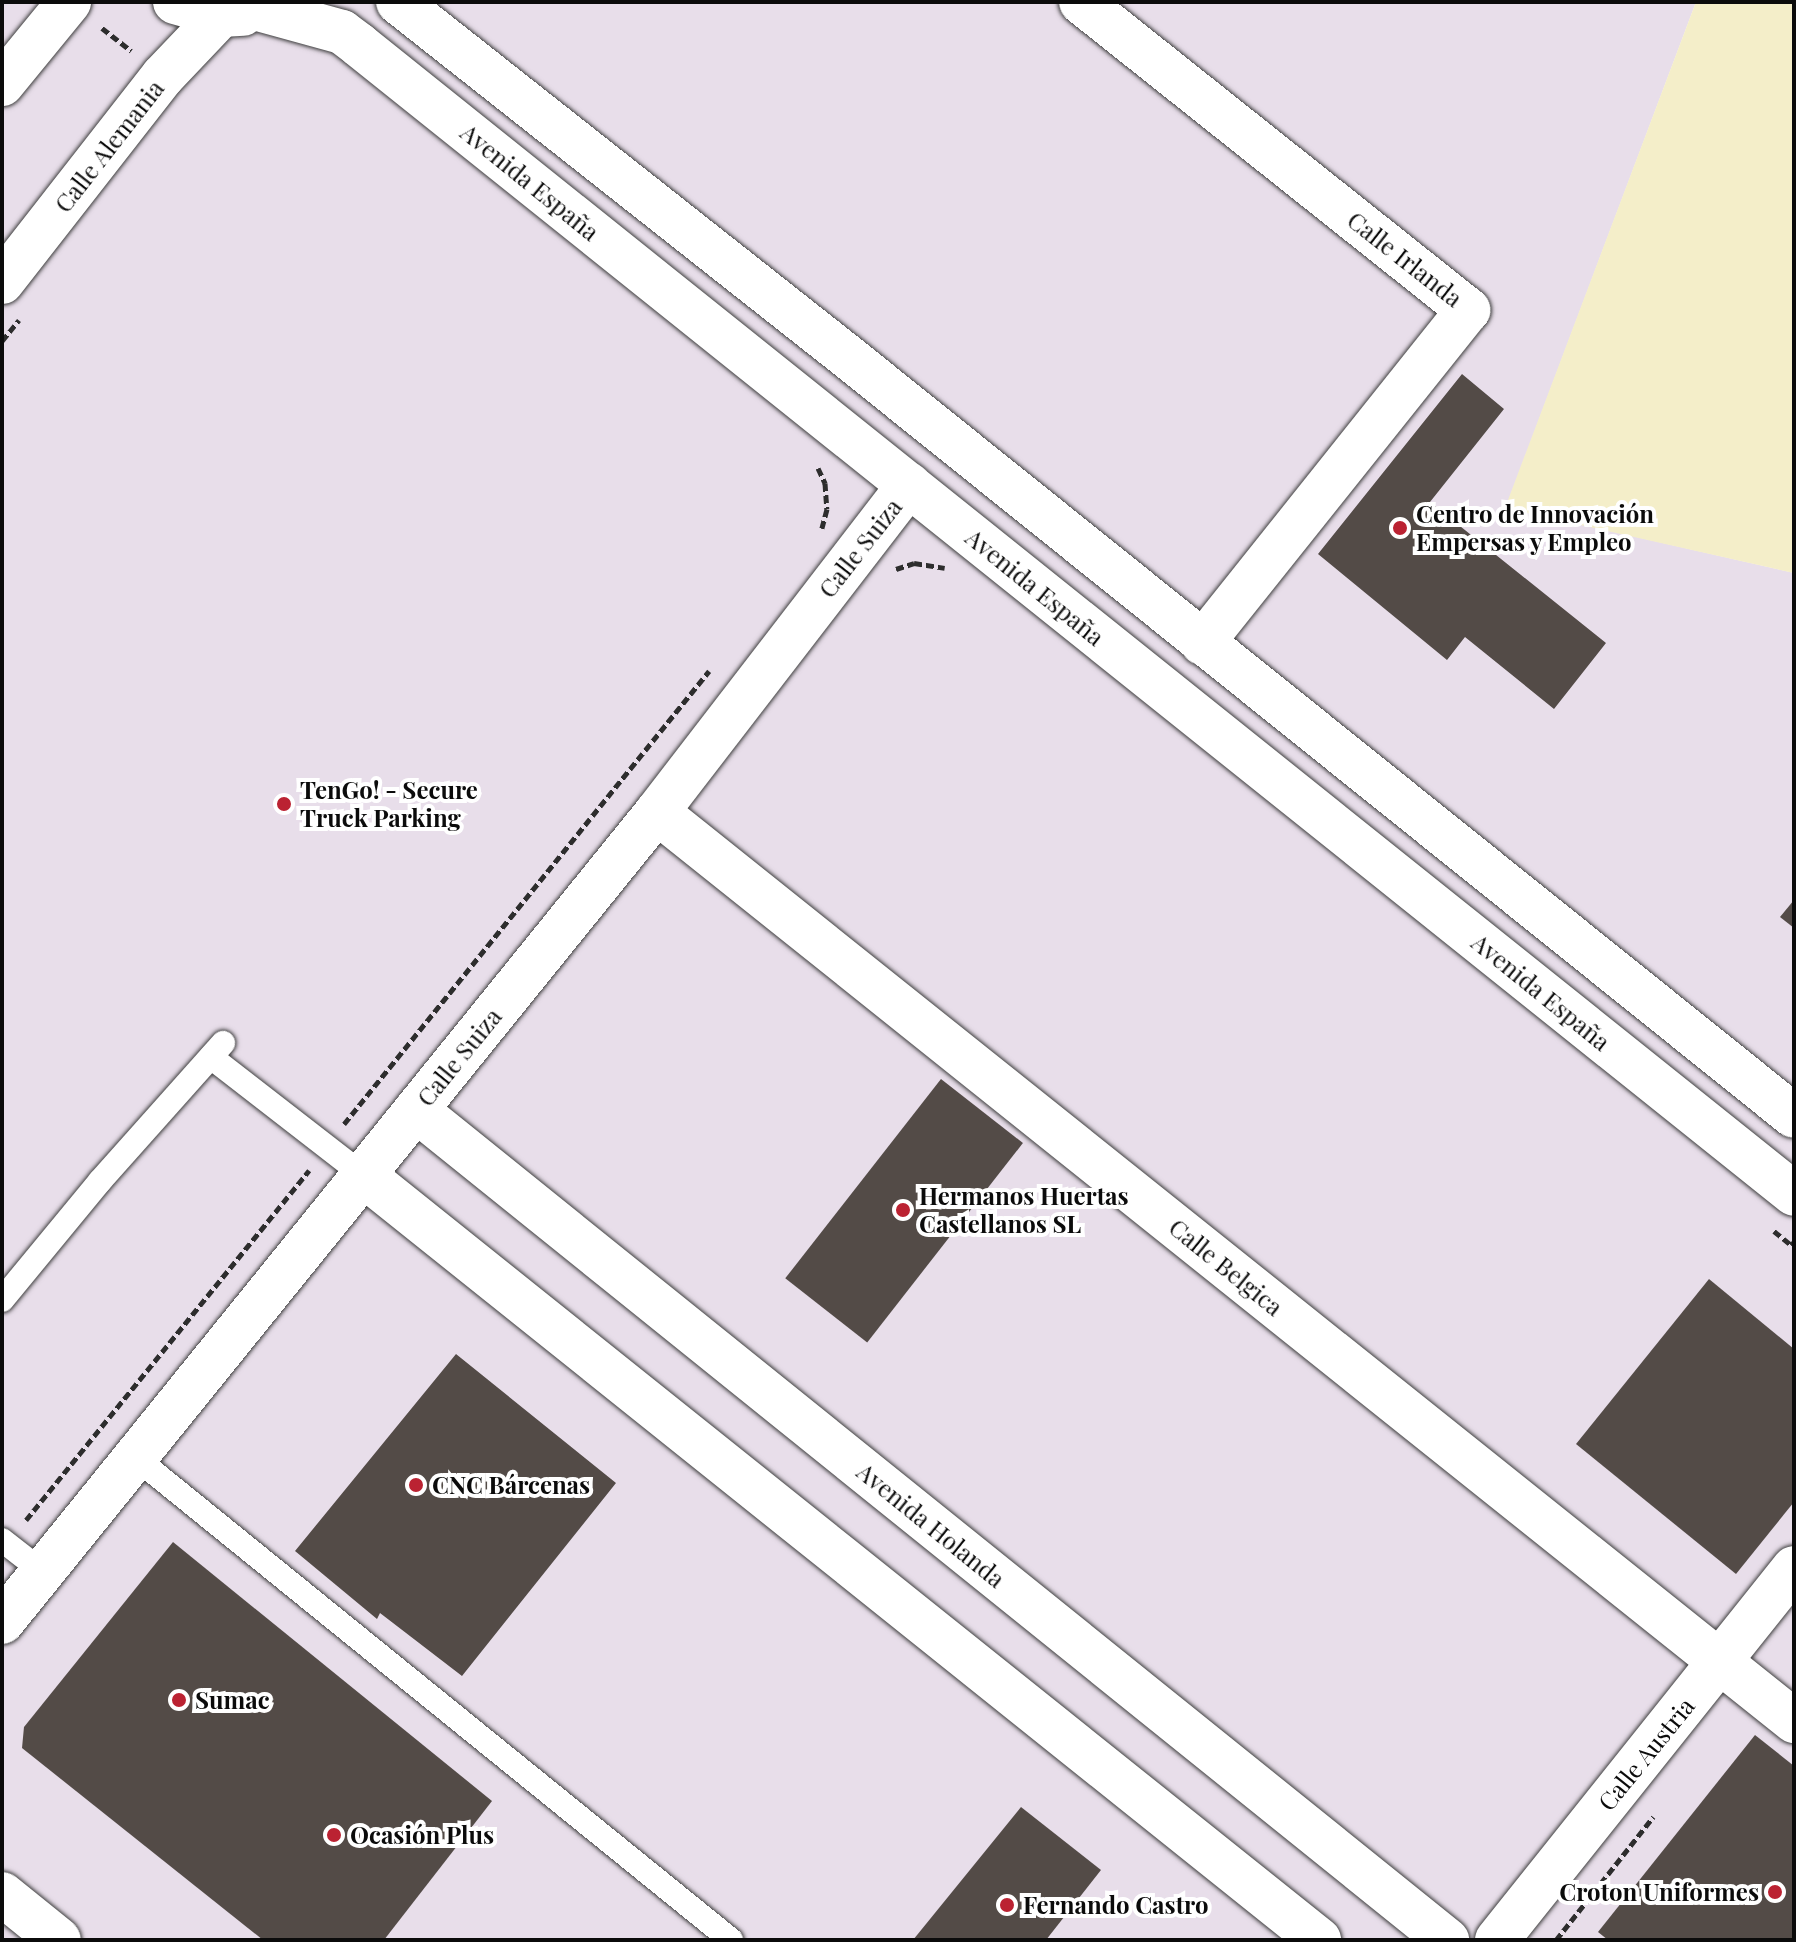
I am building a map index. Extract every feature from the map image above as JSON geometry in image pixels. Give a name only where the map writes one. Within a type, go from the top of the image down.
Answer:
[{"type":"street","name":"Avenida España","points":[[175,2],[184,7],[253,9],[342,32],[909,485],[1780,1210]]},
{"type":"street","points":[[398,2],[853,361],[1794,1116]]},
{"type":"street","name":"Calle Irlanda","points":[[1081,2],[1468,310],[1202,643]]},
{"type":"street","name":"Calle Alemania","points":[[2,282],[163,76],[253,9]]},
{"type":"street","points":[[2,84],[81,11]]},
{"type":"street","name":"Calle Suiza","points":[[2,1622],[657,812],[909,485]]},
{"type":"street","name":"Calle Belgica","points":[[657,812],[1794,1721]]},
{"type":"street","name":"Avenida Holanda","points":[[416,1110],[1447,1940]]},
{"type":"street","points":[[362,1174],[1319,1940]]},
{"type":"street","name":"Calle Austria","points":[[1497,1940],[1794,1568]]},
{"type":"street","points":[[2,1894],[59,1940]]},
{"type":"lane","points":[[2,1300],[100,1181],[217,1050],[362,1174]]},
{"type":"lane","points":[[136,1458],[731,1940]]},
{"type":"lane","points":[[5,1542],[43,1572]]},
{"type":"path","points":[[81,11],[163,76]]},
{"type":"path","points":[[814,459],[825,483],[827,509],[822,528],[809,547],[862,590],[888,572],[914,563],[947,569]]},
{"type":"path","points":[[5,1542],[719,659]]},
{"type":"path","points":[[1780,1210],[1793,1245]]},
{"type":"shaded area","points":[[2,2],[1696,2],[1506,507],[1794,573],[1794,1940],[2,1940]]},
{"type":"shaded area","points":[[1696,2],[1794,2],[1794,573],[1505,508]]},
{"type":"building","name":"Centro de Innovación Empersas y Empleo","points":[[1462,374],[1504,409],[1430,502],[1606,643],[1554,709],[1465,637],[1447,660],[1318,554]]},
{"type":"building","points":[[1794,900],[1794,928],[1780,917]]},
{"type":"building","name":"Hermanos Huertas Castellanos SL","points":[[941,1079],[1023,1143],[867,1342],[785,1278]]},
{"type":"building","points":[[1709,1279],[1794,1349],[1794,1502],[1736,1574],[1576,1444]]},
{"type":"building","points":[[456,1354],[616,1483],[462,1676],[380,1613],[377,1619],[295,1551]]},
{"type":"building","points":[[173,1542],[492,1801],[384,1940],[263,1940],[22,1748],[24,1727]]},
{"type":"building","points":[[1755,1735],[1794,1766],[1794,1940],[1608,1940],[1598,1932]]},
{"type":"building","name":"Fernando Castro","points":[[1021,1807],[1101,1870],[1046,1940],[913,1940]]},
{"type":"place","name":"Centro de Innovación Empersas y Empleo","points":[[1400,528]]},
{"type":"place","name":"TenGo! - Secure Truck Parking","points":[[284,804]]},
{"type":"place","name":"Hermanos Huertas Castellanos SL","points":[[903,1210]]},
{"type":"place","name":"CNC Bárcenas","points":[[416,1485]]},
{"type":"place","name":"Sumac","points":[[179,1700]]},
{"type":"place","name":"Ocasión Plus","points":[[334,1835]]},
{"type":"place","name":"Croton Uniformes","points":[[1775,1892]]},
{"type":"place","name":"Fernando Castro","points":[[1007,1905]]}]
